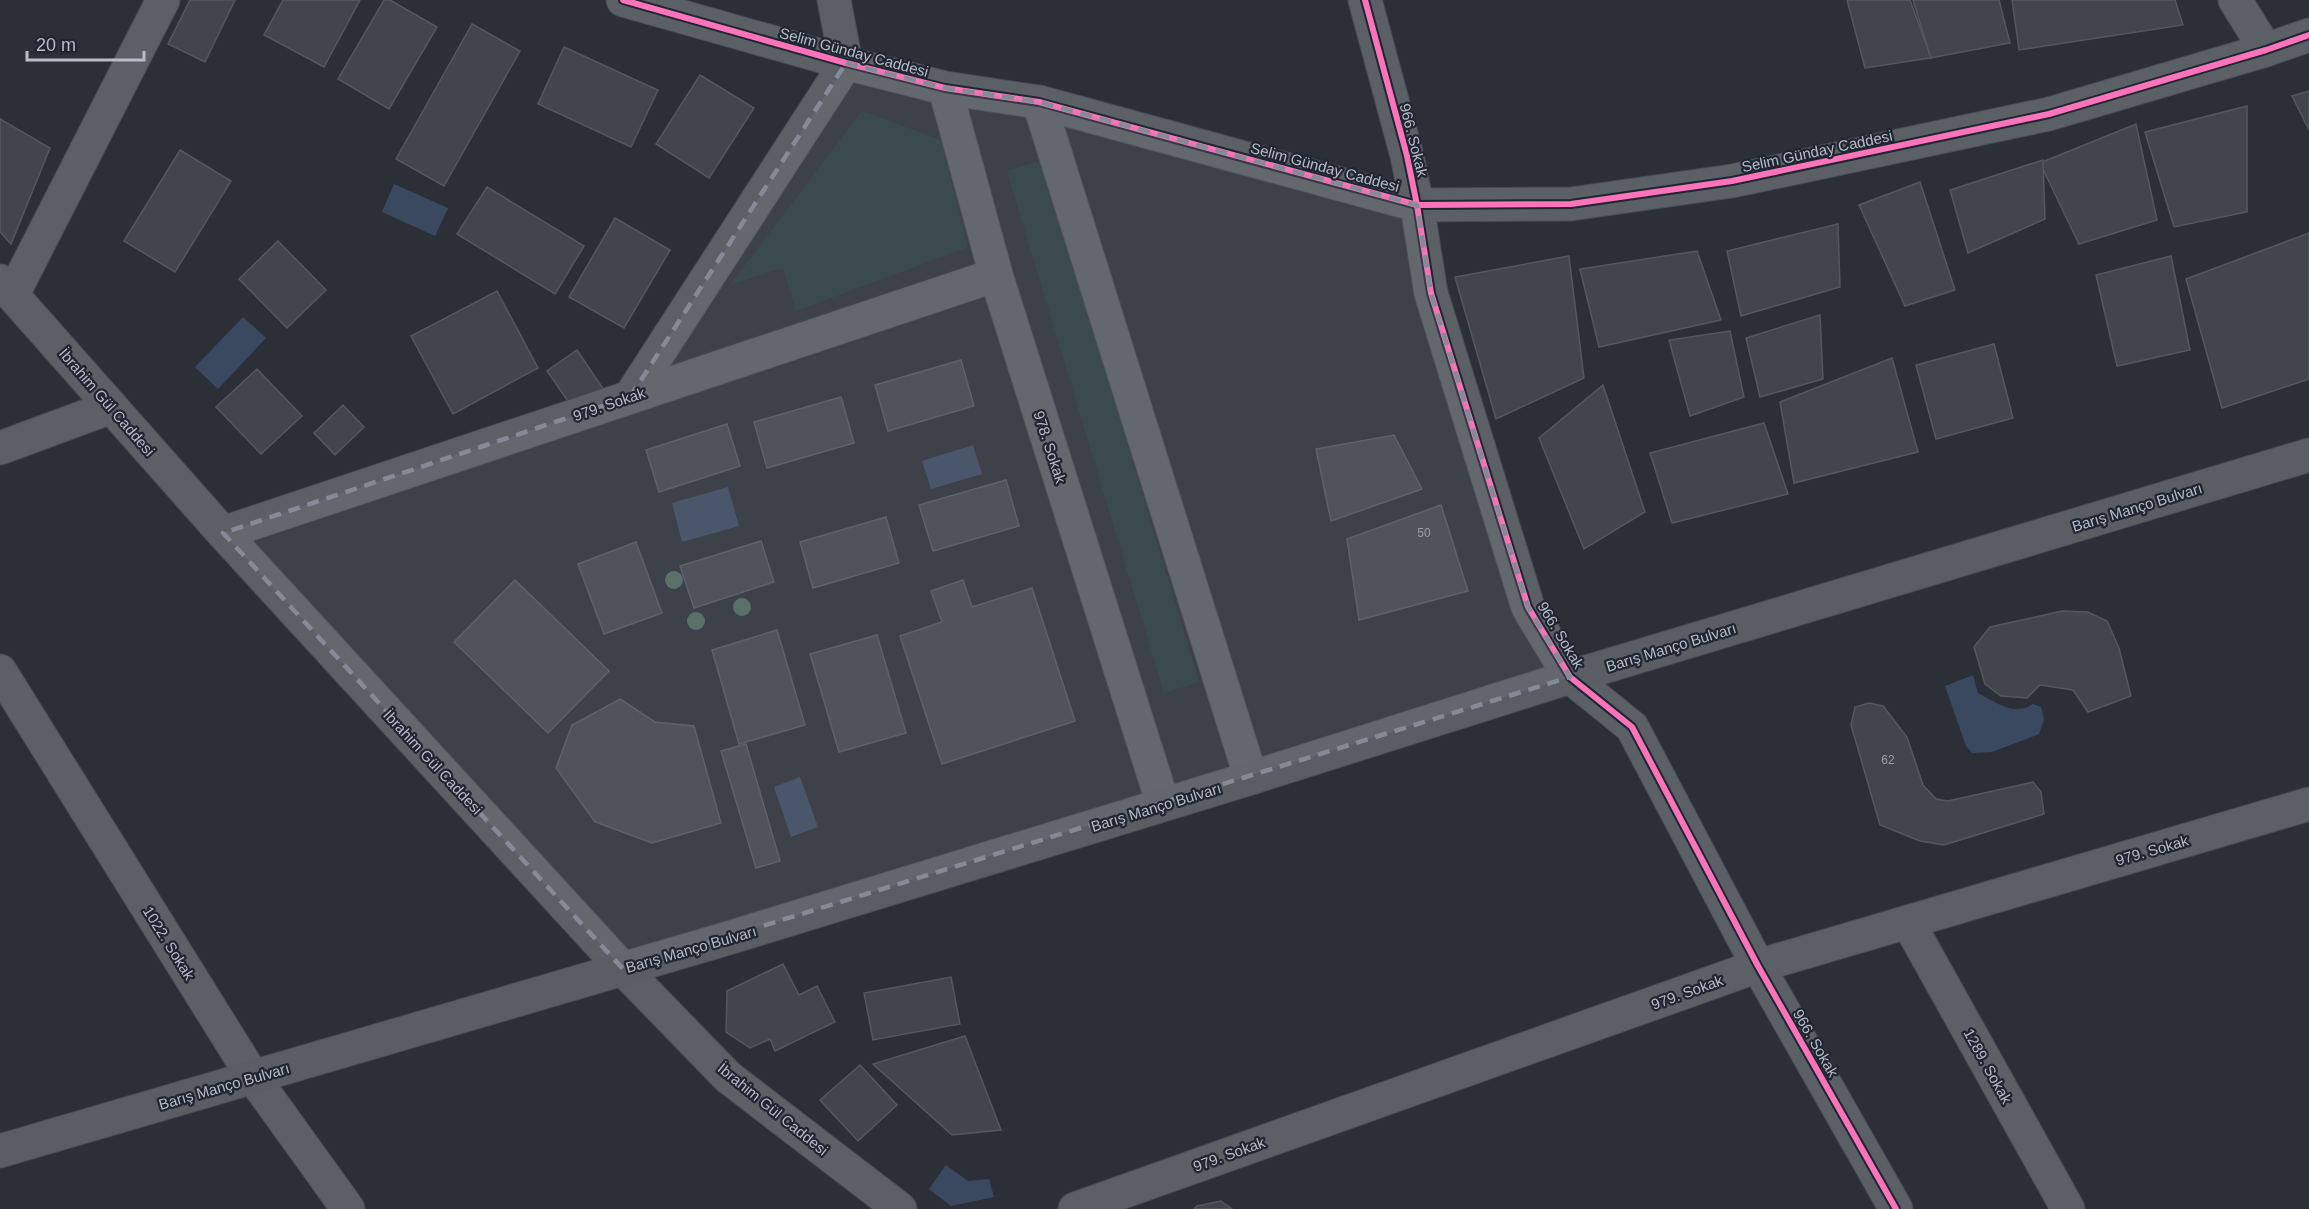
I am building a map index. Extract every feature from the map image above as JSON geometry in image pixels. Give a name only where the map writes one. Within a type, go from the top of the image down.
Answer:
[{"type":"main road","name":"Barış Manço Bulvarı","points":[[0,1151],[623,969],[1251,778],[1570,677],[2309,455]]},
{"type":"street","points":[[7,288],[163,0]]},
{"type":"street","name":"Selim Günday Caddesi","points":[[623,0],[846,63],[945,88],[1039,102],[1417,205],[1571,204],[1732,181],[2049,114],[2266,50],[2309,35]]},
{"type":"street","points":[[630,397],[846,63],[834,0]]},
{"type":"street","name":"966. Sokak","points":[[1365,0],[1407,156],[1431,293],[1528,607],[1570,677],[1632,727],[1758,966],[1896,1209]]},
{"type":"street","points":[[2235,0],[2266,50]]},
{"type":"street","name":"978. Sokak","points":[[945,88],[996,275],[1163,804]]},
{"type":"street","points":[[1039,102],[1251,778]]},
{"type":"street","name":"979. Sokak","points":[[223,534],[996,275]]},
{"type":"street","name":"İbrahim Gül Caddesi","points":[[7,288],[223,534],[623,969],[728,1077],[900,1209]]},
{"type":"street","points":[[0,448],[111,407]]},
{"type":"street","name":"1022. Sokak","points":[[0,671],[253,1077],[348,1209]]},
{"type":"street","name":"979. Sokak","points":[[1075,1209],[1758,966],[2309,804]]},
{"type":"street","name":"1289. Sokak","points":[[1908,922],[2068,1209]]},
{"type":"highlighted area","points":[[846,63],[945,88],[1039,102],[1417,205],[1431,293],[1528,607],[1570,677],[623,969],[223,533],[630,397]]},
{"type":"shaded area","points":[[862,111],[941,140],[968,247],[796,311],[783,268],[730,285]]},
{"type":"shaded area","points":[[1042,160],[1199,682],[1164,693],[1007,171]]},
{"type":"water","points":[[394,184],[448,208],[435,236],[382,212]]},
{"type":"water","points":[[243,317],[266,338],[218,389],[195,367]]},
{"type":"water","points":[[973,445],[982,474],[931,489],[922,461]]},
{"type":"water","points":[[728,487],[739,526],[682,542],[672,503]]},
{"type":"water","points":[[1973,675],[1978,693],[1998,704],[2012,709],[2026,708],[2033,704],[2041,707],[2044,720],[2039,734],[1992,752],[1972,753],[1966,746],[1945,686]]},
{"type":"water","points":[[800,777],[818,827],[791,837],[774,787]]},
{"type":"water","points":[[946,1165],[968,1181],[989,1179],[994,1197],[951,1206],[929,1189]]},
{"type":"building","points":[[190,0],[235,0],[205,62],[168,44]]},
{"type":"building","points":[[283,0],[360,0],[324,67],[264,35]]},
{"type":"building","points":[[384,0],[390,0],[437,27],[389,109],[338,79]]},
{"type":"building","points":[[1847,0],[1910,0],[1931,58],[1865,68]]},
{"type":"building","points":[[1913,0],[1999,0],[2010,43],[1931,58]]},
{"type":"building","points":[[2012,0],[2175,0],[2183,25],[2019,50]]},
{"type":"building","points":[[472,24],[520,51],[444,186],[396,159]]},
{"type":"building","points":[[564,47],[658,90],[631,147],[538,104]]},
{"type":"building","points":[[700,75],[754,108],[709,178],[656,144]]},
{"type":"building","points":[[2309,91],[2309,130],[2292,96]]},
{"type":"building","points":[[2247,106],[2247,212],[2174,227],[2145,132]]},
{"type":"building","points":[[0,119],[50,148],[11,244],[0,232]]},
{"type":"building","points":[[2136,124],[2157,220],[2079,244],[2040,163]]},
{"type":"building","points":[[180,150],[231,181],[175,272],[124,241]]},
{"type":"building","points":[[2043,160],[2045,219],[1968,253],[1950,190]]},
{"type":"building","points":[[1920,182],[1955,290],[1905,306],[1859,205]]},
{"type":"building","points":[[487,187],[584,246],[555,294],[457,234]]},
{"type":"building","points":[[615,218],[670,250],[624,328],[569,297]]},
{"type":"building","points":[[1838,224],[1840,287],[1741,316],[1727,251]]},
{"type":"building","points":[[2309,233],[2309,379],[2222,408],[2186,279]]},
{"type":"building","points":[[278,241],[326,290],[287,328],[239,279]]},
{"type":"building","points":[[1697,251],[1721,320],[1599,347],[1580,269]]},
{"type":"building","points":[[1569,256],[1584,378],[1496,419],[1455,277]]},
{"type":"building","points":[[2171,256],[2190,350],[2117,366],[2096,275]]},
{"type":"building","points":[[497,291],[538,368],[453,414],[411,336]]},
{"type":"building","points":[[1820,315],[1823,379],[1760,397],[1746,338]]},
{"type":"building","points":[[1730,331],[1744,397],[1690,416],[1669,340]]},
{"type":"building","points":[[1994,344],[2013,418],[1936,439],[1916,365]]},
{"type":"building","points":[[577,350],[606,393],[576,413],[547,371]]},
{"type":"building","points":[[1892,358],[1918,452],[1794,483],[1780,402]]},
{"type":"building","points":[[961,360],[974,406],[888,431],[875,385]]},
{"type":"building","points":[[257,369],[302,416],[261,454],[216,407]]},
{"type":"building","points":[[1603,385],[1645,512],[1584,549],[1539,438]]},
{"type":"building","points":[[841,397],[854,443],[767,468],[754,422]]},
{"type":"building","points":[[343,405],[364,427],[335,455],[314,433]]},
{"type":"building","points":[[1764,423],[1788,494],[1672,523],[1650,453]]},
{"type":"building","points":[[727,424],[740,466],[659,492],[646,450]]},
{"type":"building","points":[[1394,435],[1422,489],[1331,521],[1316,449]]},
{"type":"building","points":[[1006,480],[1019,526],[933,551],[919,505]]},
{"type":"building","points":[[1441,505],[1468,591],[1359,620],[1347,539]]},
{"type":"building","points":[[886,517],[899,563],[813,588],[800,542]]},
{"type":"building","points":[[761,541],[774,582],[694,608],[680,566]]},
{"type":"building","points":[[636,542],[662,613],[604,634],[578,564]]},
{"type":"building","points":[[515,580],[609,671],[548,733],[454,642]]},
{"type":"building","points":[[963,580],[972,607],[1032,588],[1075,721],[942,764],[900,636],[942,622],[931,591]]},
{"type":"building","points":[[2062,611],[2088,612],[2107,621],[2119,648],[2131,696],[2088,712],[2073,690],[2040,685],[2027,698],[2001,696],[1985,684],[1974,647],[1990,627]]},
{"type":"building","points":[[777,630],[805,725],[739,744],[712,650]]},
{"type":"building","points":[[877,635],[906,733],[839,752],[810,654]]},
{"type":"building","points":[[620,699],[655,722],[694,726],[721,823],[652,843],[595,822],[556,768],[572,725]]},
{"type":"building","points":[[1869,703],[1883,706],[1907,737],[1923,785],[1936,799],[1948,801],[2033,782],[2041,792],[2044,814],[1944,845],[1920,841],[1880,825],[1851,725],[1855,707]]},
{"type":"building","points":[[746,744],[780,861],[756,868],[721,751]]},
{"type":"building","points":[[783,964],[799,995],[817,986],[835,1022],[775,1051],[770,1039],[750,1048],[726,1032],[727,991]]},
{"type":"building","points":[[951,977],[960,1024],[873,1040],[864,993]]},
{"type":"building","points":[[965,1036],[1001,1130],[952,1135],[873,1064]]},
{"type":"building","points":[[860,1065],[897,1105],[858,1141],[820,1100]]},
{"type":"building","points":[[1221,1201],[1232,1209],[1194,1209],[1197,1206]]},
{"type":"cycle path","points":[[623,0],[846,63],[945,88],[1039,102],[1417,205],[1571,204],[1732,181],[2049,114],[2266,50],[2309,35]]},
{"type":"cycle path","points":[[1365,0],[1407,156],[1431,293],[1528,607],[1570,677],[1632,727],[1758,966],[1896,1209]]}]
